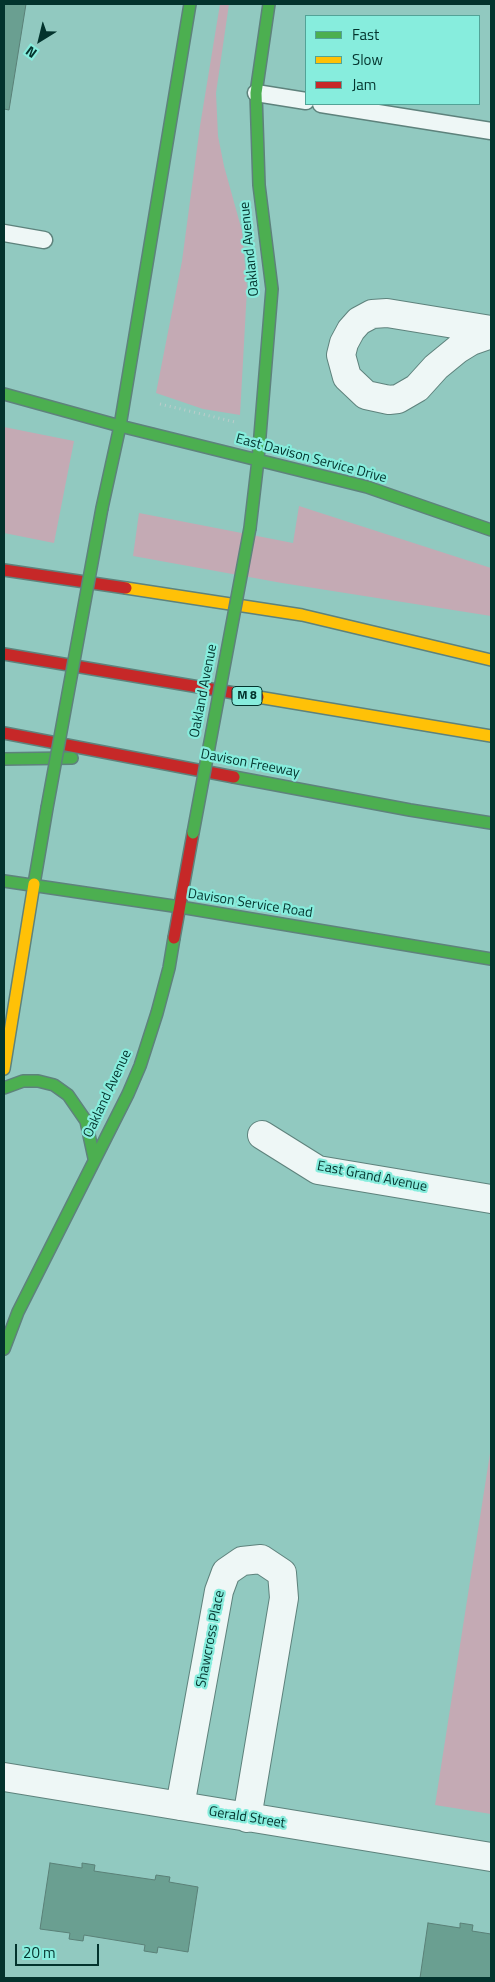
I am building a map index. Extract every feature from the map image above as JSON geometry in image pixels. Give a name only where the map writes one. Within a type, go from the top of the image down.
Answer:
[{"type":"main road","points":[[4,1069],[47,808],[102,508],[120,426],[190,4]]},
{"type":"main road","name":"Oakland Avenue","points":[[4,1349],[18,1312],[94,1158],[128,1094],[140,1066],[169,968],[192,833],[250,528],[258,460],[272,289],[259,185],[256,93],[269,4]]},
{"type":"main road","name":"East Davison Service Drive","points":[[4,394],[120,426],[367,487],[491,530]]},
{"type":"main road","points":[[4,570],[302,615],[491,660]]},
{"type":"main road","name":"M 8","points":[[4,654],[491,736]]},
{"type":"main road","name":"Davison Freeway","points":[[4,733],[410,810],[491,823]]},
{"type":"main road","points":[[4,759],[133,758]]},
{"type":"main road","name":"Davison Service Road","points":[[4,881],[180,907],[491,959]]},
{"type":"main road","points":[[4,1088],[22,1081],[38,1081],[54,1085],[68,1095],[86,1121],[94,1158]]},
{"type":"street","points":[[491,330],[387,313],[372,314],[351,330],[344,343],[341,355],[347,377],[366,395],[389,400],[398,399],[417,388],[436,367],[458,349],[491,334]]},
{"type":"street","name":"East Grand Avenue","points":[[262,1135],[318,1170],[491,1199]]},
{"type":"street","name":"Shawcross Place","points":[[180,1806],[219,1591],[226,1572],[242,1561],[261,1559],[282,1573],[284,1598],[246,1818]]},
{"type":"street","name":"Gerald Street","points":[[4,1777],[491,1857]]},
{"type":"lane","points":[[256,93],[305,102]]},
{"type":"lane","points":[[326,105],[491,131]]},
{"type":"lane","points":[[4,233],[44,240]]},
{"type":"path","points":[[160,404],[243,424]]},
{"type":"shaded area","points":[[220,4],[229,4],[216,93],[218,136],[224,166],[242,231],[247,289],[240,415],[203,409],[156,393],[182,261],[200,126]]},
{"type":"shaded area","points":[[4,427],[74,441],[54,543],[4,533]]},
{"type":"shaded area","points":[[299,506],[491,568],[491,616],[282,583],[133,556],[139,513],[293,543]]},
{"type":"shaded area","points":[[491,1447],[491,1814],[435,1805]]},
{"type":"building","points":[[4,4],[26,4],[9,110],[4,109]]},
{"type":"building","points":[[50,1863],[82,1868],[82,1863],[95,1865],[94,1871],[155,1880],[156,1875],[170,1877],[169,1882],[198,1887],[188,1952],[158,1947],[157,1953],[144,1951],[145,1945],[84,1935],[83,1941],[69,1939],[70,1933],[40,1929]]},
{"type":"building","points":[[428,1923],[460,1928],[460,1923],[473,1925],[472,1931],[491,1934],[491,1978],[420,1978]]},
{"type":"traffic: fast","points":[[102,508],[120,426],[190,4]]},
{"type":"traffic: fast","points":[[250,528],[258,460],[272,289],[259,185],[256,93],[269,4]]},
{"type":"traffic: fast","points":[[4,394],[120,426],[367,487],[491,530]]},
{"type":"traffic: fast","points":[[47,808],[102,508]]},
{"type":"traffic: fast","points":[[193,833],[250,528]]},
{"type":"traffic: fast","points":[[4,759],[72,758]]},
{"type":"traffic: fast","points":[[234,777],[491,823]]},
{"type":"traffic: fast","points":[[34,884],[47,808]]},
{"type":"traffic: fast","points":[[4,881],[180,907],[491,959]]},
{"type":"traffic: fast","points":[[4,1349],[18,1312],[128,1094],[140,1066],[169,968],[174,938]]},
{"type":"traffic: fast","points":[[4,1088],[23,1081],[38,1081],[54,1085],[68,1095],[86,1121],[94,1158]]},
{"type":"traffic: slow","points":[[126,588],[302,615],[491,660]]},
{"type":"traffic: slow","points":[[258,697],[491,736]]},
{"type":"traffic: slow","points":[[4,1069],[34,884]]},
{"type":"traffic: jam","points":[[4,570],[126,588]]},
{"type":"traffic: jam","points":[[4,654],[258,697]]},
{"type":"traffic: jam","points":[[4,733],[234,777]]},
{"type":"traffic: jam","points":[[174,938],[193,833]]}]
